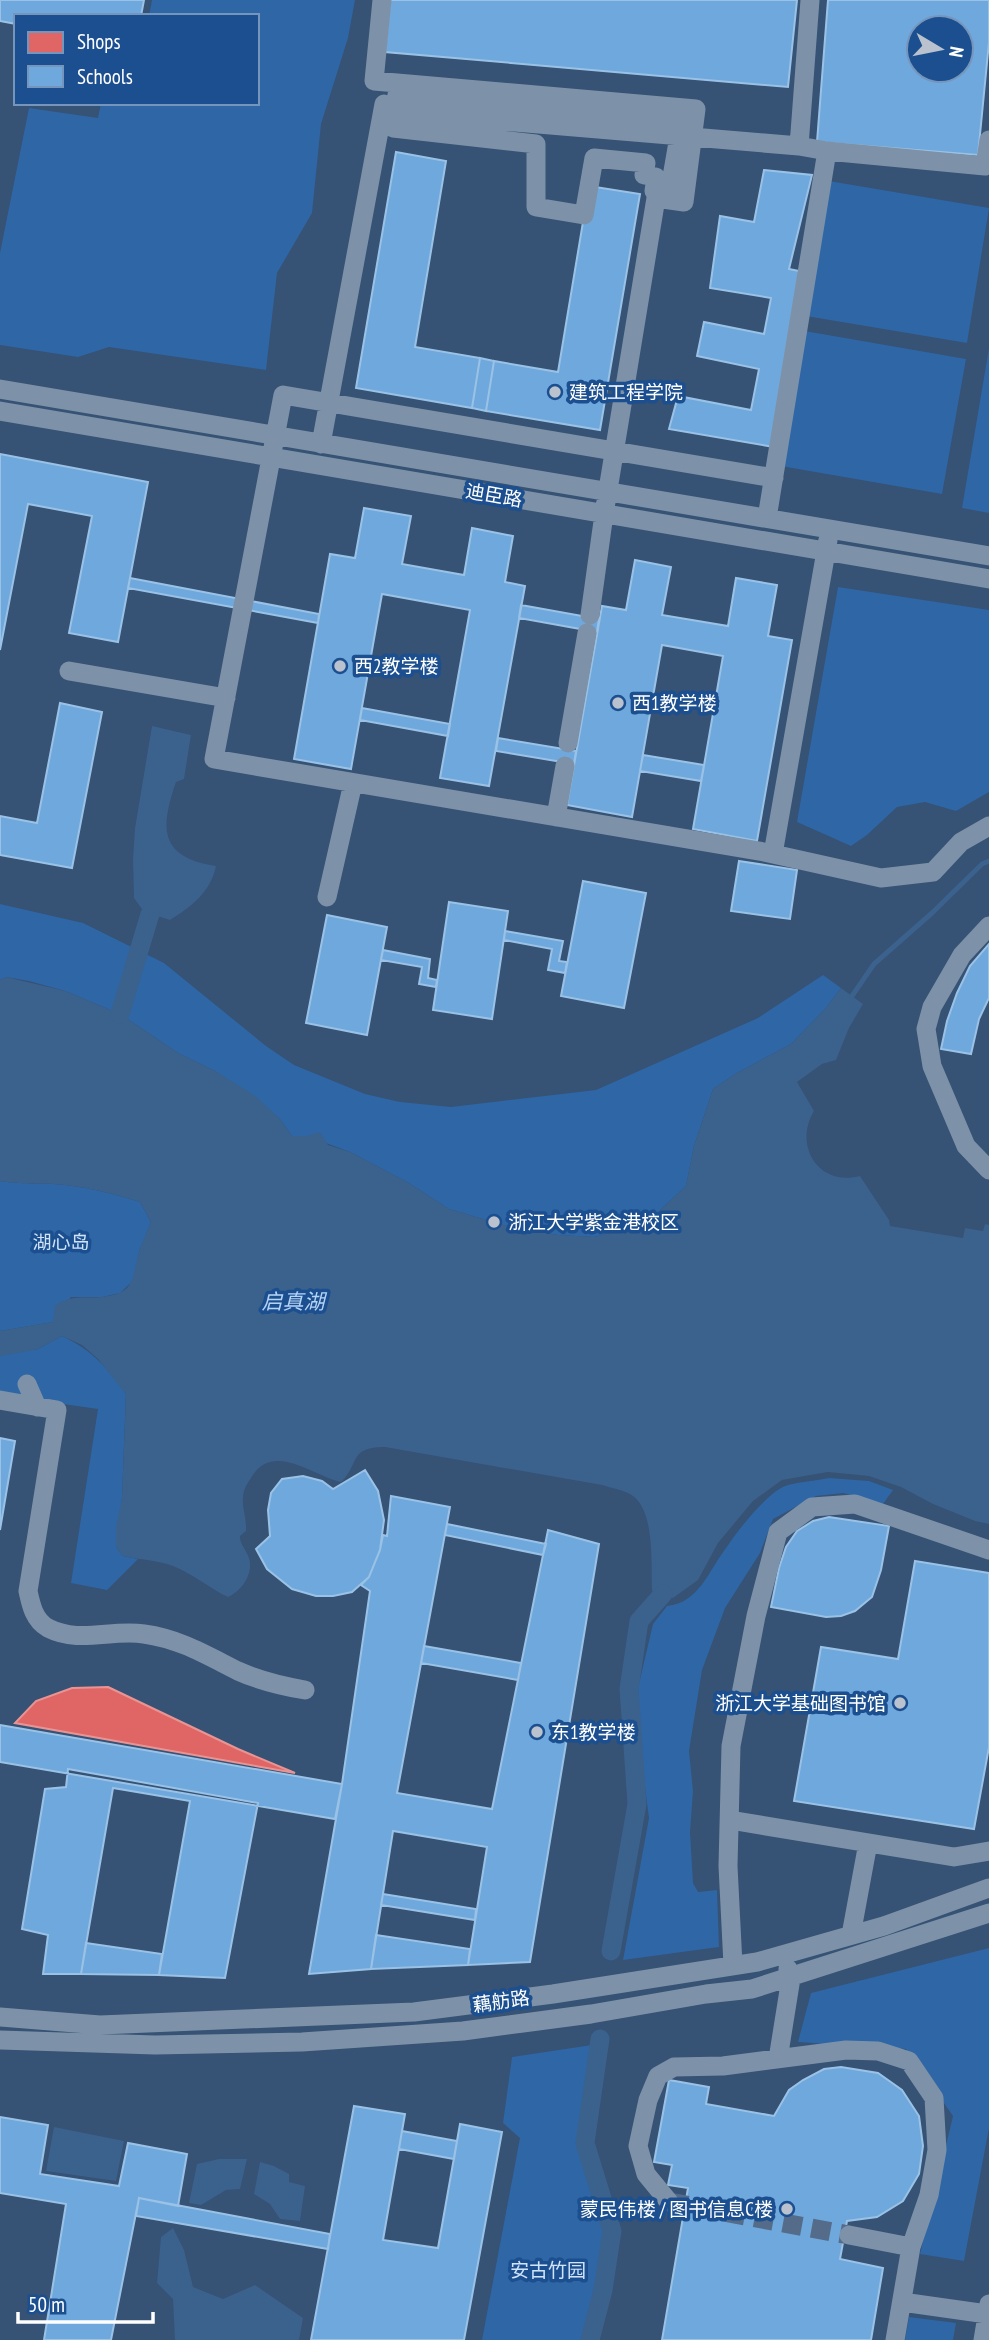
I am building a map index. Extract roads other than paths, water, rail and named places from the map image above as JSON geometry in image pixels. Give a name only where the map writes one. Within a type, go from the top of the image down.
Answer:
[{"type":"street","points":[[382,0],[374,81],[388,82],[696,109],[668,194],[654,191],[656,177],[645,175],[646,163],[594,158],[584,215],[536,207],[536,144],[393,128],[389,111],[388,82]]},
{"type":"street","points":[[799,146],[810,0]]},
{"type":"street","points":[[321,444],[389,111],[397,95],[682,119],[685,138],[684,202],[656,198],[568,743]]},
{"type":"street","points":[[685,138],[799,146],[985,166],[989,140]]},
{"type":"street","points":[[767,518],[827,151]]},
{"type":"street","name":"迪臣路","points":[[0,389],[989,556]]},
{"type":"street","points":[[774,478],[283,395],[214,759],[773,854],[881,878],[933,872],[961,842],[989,826]]},
{"type":"street","name":"迪臣路","points":[[0,411],[989,579]]},
{"type":"street","points":[[773,854],[830,529]]},
{"type":"street","points":[[69,671],[226,698]]},
{"type":"street","points":[[556,817],[565,766]]},
{"type":"street","points":[[327,897],[353,783]]},
{"type":"street","points":[[989,926],[962,955],[932,1007],[926,1029],[932,1066],[966,1146],[989,1170]]},
{"type":"street","points":[[27,1384],[37,1407]]},
{"type":"street","points":[[0,1400],[57,1410],[28,1591],[32,1611],[47,1627],[80,1637],[142,1633],[191,1646],[240,1671],[274,1684],[305,1690]]},
{"type":"street","points":[[733,1965],[729,1866],[731,1746],[756,1616],[778,1532],[812,1507],[855,1504],[989,1550]]},
{"type":"street","points":[[730,1820],[954,1857],[989,1851]]},
{"type":"street","points":[[851,1935],[868,1843]]},
{"type":"street","name":"藕舫路","points":[[0,2017],[100,2025],[414,2012],[553,1994],[757,1962],[884,1926],[989,1888]]},
{"type":"street","name":"藕舫路","points":[[0,2040],[155,2045],[302,2042],[463,2031],[752,1989],[989,1913]]},
{"type":"street","points":[[778,2059],[791,1978],[784,1954]]},
{"type":"street","points":[[669,2202],[646,2174],[638,2146],[648,2099],[658,2076],[674,2067],[723,2066],[846,2050],[878,2051],[909,2061],[934,2098],[937,2150],[929,2195],[911,2247],[895,2340]]},
{"type":"street","points":[[849,2235],[911,2247]]},
{"type":"street","points":[[902,2302],[988,2309],[983,2340]]},
{"type":"water","points":[[152,726],[191,735],[184,779],[176,782],[167,814],[169,838],[174,848],[183,856],[216,866],[205,891],[170,920],[144,912],[134,898],[135,828]]},
{"type":"water","name":"启真湖","points":[[6,977],[65,991],[120,1014],[178,1053],[215,1071],[254,1095],[279,1118],[292,1136],[307,1136],[320,1132],[328,1145],[350,1152],[407,1182],[449,1209],[503,1225],[558,1235],[594,1237],[625,1229],[658,1212],[686,1186],[694,1146],[713,1089],[791,1044],[826,1008],[841,988],[863,1004],[849,1028],[836,1060],[822,1064],[797,1082],[814,1111],[808,1124],[807,1137],[814,1161],[833,1175],[845,1178],[860,1176],[889,1220],[890,1226],[963,1238],[965,1228],[983,1231],[985,1224],[989,1225],[989,1524],[975,1521],[901,1487],[869,1476],[828,1472],[782,1480],[753,1501],[718,1543],[698,1580],[673,1598],[652,1591],[648,1526],[640,1504],[630,1494],[602,1485],[385,1447],[360,1453],[341,1482],[282,1461],[260,1467],[243,1495],[246,1531],[240,1539],[249,1558],[250,1570],[242,1586],[228,1597],[173,1566],[123,1556],[116,1547],[116,1528],[122,1498],[126,1394],[98,1359],[82,1345],[62,1336],[38,1349],[2,1356],[0,1331],[53,1322],[55,1305],[68,1299],[113,1295],[127,1288],[151,1222],[140,1202],[119,1196],[65,1185],[0,1181],[0,980]]},
{"type":"water","points":[[54,2127],[124,2141],[116,2181],[46,2171]]},
{"type":"water","points":[[219,2159],[247,2159],[240,2189],[226,2190],[201,2205],[189,2203],[197,2164]]},
{"type":"water","points":[[260,2162],[289,2174],[289,2182],[305,2186],[300,2221],[280,2219],[270,2204],[254,2194]]},
{"type":"water","points":[[173,2228],[184,2250],[193,2287],[223,2299],[255,2285],[303,2318],[299,2340],[175,2340],[173,2299],[157,2283],[161,2237]]},
{"type":"waterway","points":[[852,996],[874,964],[982,864],[989,861]]},
{"type":"waterway","points":[[120,1014],[150,914]]},
{"type":"waterway","points":[[611,1951],[637,1804],[629,1689],[639,1621],[663,1594]]},
{"type":"waterway","points":[[590,2340],[603,2290],[612,2231],[585,2143],[600,2039]]},
{"type":"tunnel","points":[[669,2202],[849,2235]]},
{"type":"place","name":"建筑工程学院","points":[[555,392]]},
{"type":"place","name":"西2教学楼","points":[[340,666]]},
{"type":"place","name":"西1教学楼","points":[[618,703]]},
{"type":"place","name":"浙江大学紫金港校区","points":[[494,1222]]},
{"type":"place","name":"浙江大学基础图书馆","points":[[900,1703]]},
{"type":"place","name":"东1教学楼","points":[[537,1732]]},
{"type":"place","name":"蒙民伟楼 / 图书信息C楼","points":[[787,2209]]},
{"type":"park label","name":"湖心岛","points":[[61,1242]]},
{"type":"park label","name":"安古竹园","points":[[548,2270]]}]
